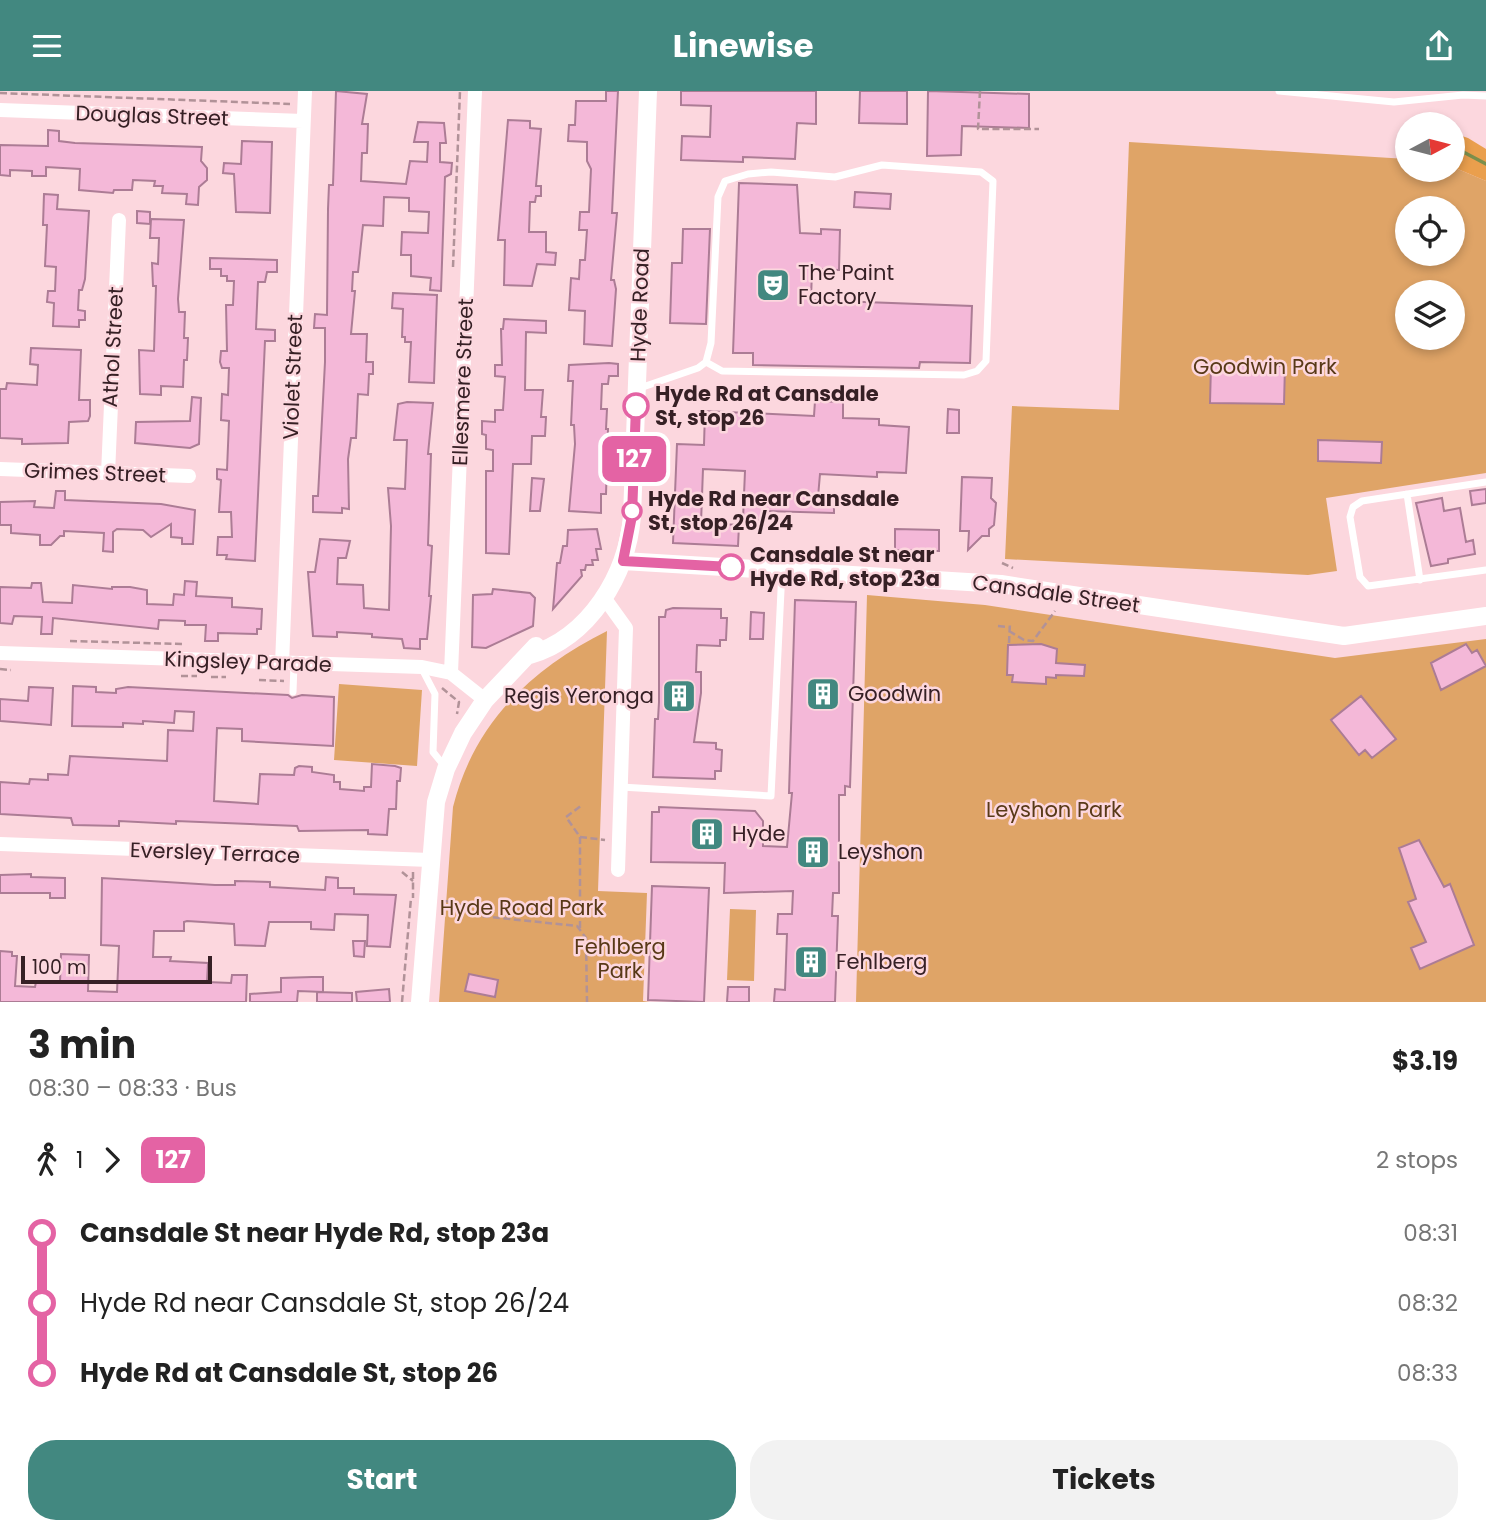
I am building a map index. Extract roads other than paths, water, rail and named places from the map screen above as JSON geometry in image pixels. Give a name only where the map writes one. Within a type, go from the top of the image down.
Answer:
[{"type":"street","name":"Violet Street","points":[[288,664],[305,91]]},
{"type":"street","name":"Ellesmere Street","points":[[451,673],[475,91]]},
{"type":"street","name":"Hyde Road","points":[[420,1002],[436,802],[446,769],[463,733],[502,679],[530,655],[543,651],[601,607],[603,596],[623,561],[632,516],[649,91]]},
{"type":"street","name":"Douglas Street","points":[[0,110],[303,121]]},
{"type":"street","name":"Athol Street","points":[[108,474],[119,220]]},
{"type":"street","name":"Grimes Street","points":[[0,469],[190,476]]},
{"type":"street","name":"Cansdale Street","points":[[623,561],[1000,584],[1344,636],[1486,616]]},
{"type":"street","points":[[603,596],[626,628],[618,870]]},
{"type":"street","name":"Kingsley Parade","points":[[0,653],[422,667],[451,673],[485,700]]},
{"type":"street","name":"Eversley Terrace","points":[[0,844],[430,860]]},
{"type":"lane","points":[[1279,91],[1394,103],[1463,95],[1486,96]]},
{"type":"lane","points":[[636,389],[698,368],[706,362],[711,343],[718,197],[725,181],[748,173],[771,172],[835,177],[882,165],[981,172],[993,181],[986,361],[977,371],[964,375],[920,376],[722,371],[706,362]]},
{"type":"lane","points":[[1486,482],[1362,501],[1353,507],[1350,517],[1360,577],[1368,586],[1486,570]]},
{"type":"lane","points":[[1407,494],[1420,580]]},
{"type":"lane","points":[[621,787],[771,796],[782,570]]},
{"type":"lane","points":[[288,664],[293,692]]},
{"type":"lane","points":[[422,667],[435,694],[433,751],[446,769]]},
{"type":"waterway","points":[[1465,153],[1486,164]]},
{"type":"place","name":"The Paint Factory","points":[[773,285]]},
{"type":"place","name":"Hyde Rd at Cansdale St, stop 26","points":[[636,406]]},
{"type":"place","name":"Hyde Rd near Cansdale St, stop 26/24","points":[[632,511]]},
{"type":"place","name":"Cansdale St near Hyde Rd, stop 23a","points":[[731,567]]},
{"type":"place","name":"Goodwin","points":[[823,694]]},
{"type":"place","name":"Regis Yeronga","points":[[679,696]]},
{"type":"place","name":"Hyde","points":[[707,834]]},
{"type":"place","name":"Leyshon","points":[[813,852]]},
{"type":"place","name":"Fehlberg","points":[[811,962]]},
{"type":"park label","name":"Goodwin Park","points":[[1265,367]]},
{"type":"park label","name":"Leyshon Park","points":[[1054,810]]},
{"type":"park label","name":"Hyde Road Park","points":[[522,908]]},
{"type":"park label","name":"Fehlberg Park","points":[[620,959]]}]
